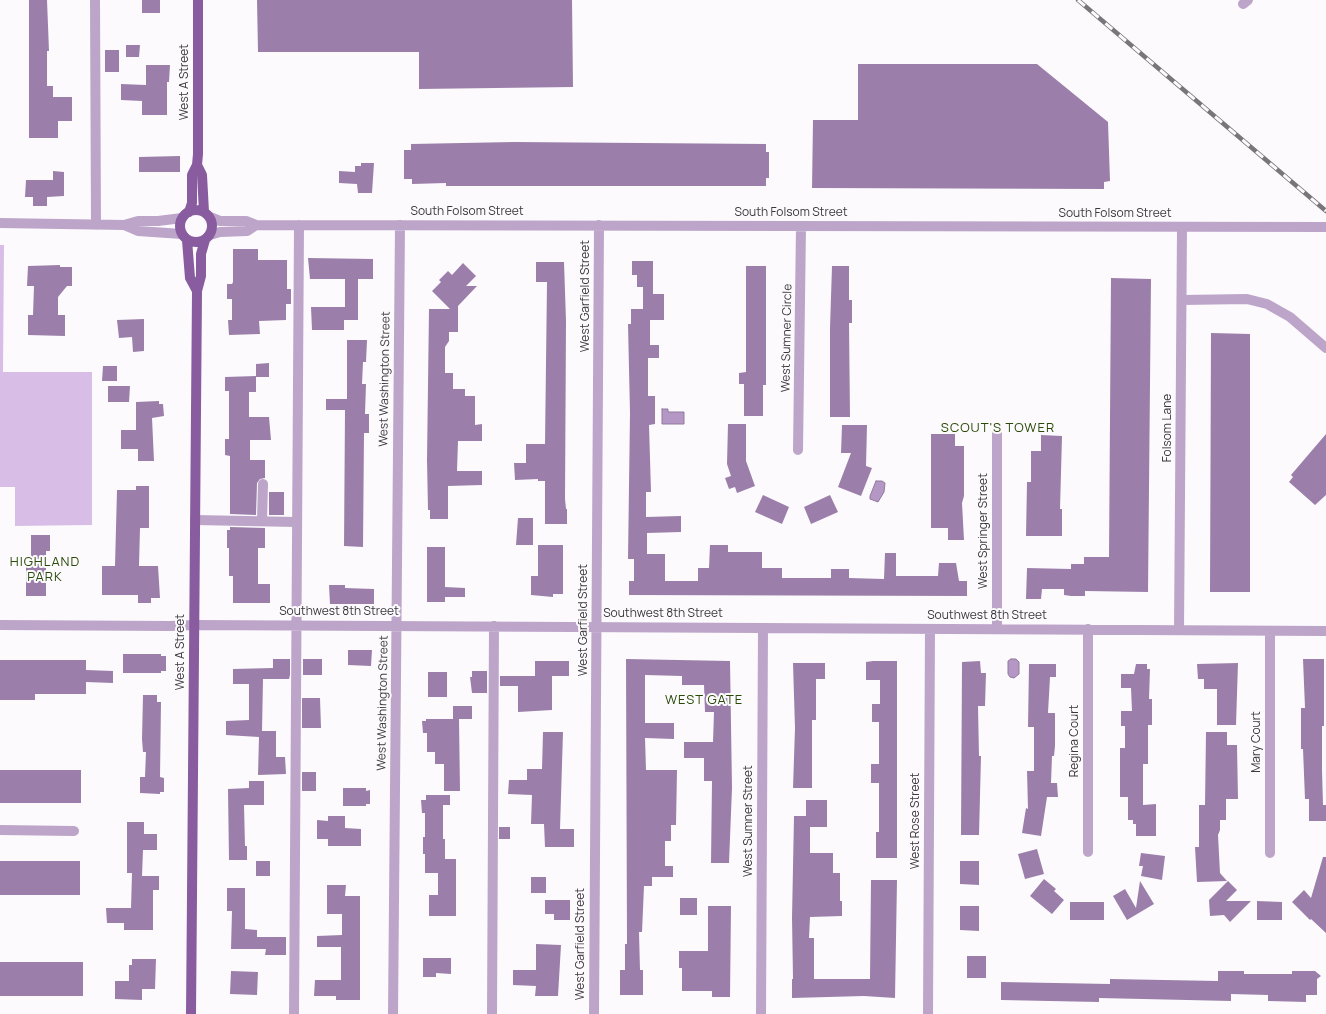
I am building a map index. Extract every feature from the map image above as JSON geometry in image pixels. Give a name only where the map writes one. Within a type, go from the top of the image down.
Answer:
[{"type":"main road","name":"West A Street","points":[[186,215],[192,203],[192,175],[197,165],[198,0]]},
{"type":"main road","name":"West A Street","points":[[197,165],[202,175],[207,214]]},
{"type":"main road","points":[[196,210],[207,214],[212,227],[207,238],[194,243],[184,237],[180,228],[186,215],[196,210]]},
{"type":"main road","name":"West A Street","points":[[184,237],[190,278],[196,291]]},
{"type":"main road","name":"West A Street","points":[[191,1014],[196,291],[201,276],[201,254],[207,238]]},
{"type":"street","points":[[96,0],[96,224]]},
{"type":"street","name":"South Folsom Street","points":[[207,214],[220,221],[246,221],[256,225],[1326,227]]},
{"type":"street","points":[[0,223],[124,225],[138,221],[158,221],[186,215]]},
{"type":"street","points":[[294,1014],[299,224]]},
{"type":"street","points":[[124,225],[138,231],[184,237]]},
{"type":"street","name":"South Folsom Street","points":[[207,238],[220,232],[247,231],[256,225]]},
{"type":"street","name":"West Washington Street","points":[[393,1014],[400,225]]},
{"type":"street","name":"West Garfield Street","points":[[594,1014],[599,225]]},
{"type":"street","name":"West Sumner Circle","points":[[798,450],[801,226]]},
{"type":"street","name":"Folsom Lane","points":[[1179,630],[1182,227]]},
{"type":"street","points":[[1182,300],[1247,299],[1267,304],[1290,316],[1326,348]]},
{"type":"street","name":"West Springer Street","points":[[996,434],[997,629]]},
{"type":"street","points":[[262,521],[263,484]]},
{"type":"street","points":[[195,520],[296,522]]},
{"type":"street","name":"Southwest 8th Street","points":[[0,625],[296,625],[1326,631]]},
{"type":"street","points":[[492,1014],[494,626]]},
{"type":"street","name":"West Sumner Street","points":[[761,1014],[764,628]]},
{"type":"street","name":"West Rose Street","points":[[928,1014],[930,629]]},
{"type":"street","name":"Regina Court","points":[[1088,630],[1088,852]]},
{"type":"street","name":"Mary Court","points":[[1270,630],[1270,854]]},
{"type":"street","points":[[0,830],[74,831]]},
{"type":"shaded area","points":[[0,245],[4,245],[3,372],[92,372],[92,525],[15,526],[15,487],[0,487]]},
{"type":"shaded area","points":[[662,409],[668,409],[668,412],[684,412],[684,424],[662,424]]},
{"type":"shaded area","points":[[876,481],[882,481],[885,483],[884,492],[878,502],[870,499]]},
{"type":"shaded area","points":[[1011,659],[1016,659],[1019,662],[1019,674],[1014,678],[1010,677],[1008,674],[1008,661]]},
{"type":"building","points":[[29,0],[47,0],[49,51],[47,51],[47,86],[53,86],[53,97],[72,97],[72,121],[58,121],[58,138],[29,138]]},
{"type":"building","points":[[142,0],[160,0],[160,13],[142,13]]},
{"type":"building","points":[[257,0],[572,0],[573,87],[419,89],[419,52],[258,52]]},
{"type":"building","points":[[126,45],[140,45],[139,57],[126,57]]},
{"type":"building","points":[[105,50],[119,50],[119,72],[105,72]]},
{"type":"building","points":[[858,64],[1037,64],[1108,122],[1110,181],[1104,182],[1104,189],[812,188],[813,120],[858,120]]},
{"type":"building","points":[[146,65],[170,65],[169,82],[167,82],[167,115],[142,115],[142,101],[121,100],[121,84],[146,85]]},
{"type":"building","points":[[514,142],[766,144],[766,152],[769,152],[769,178],[766,178],[766,186],[446,186],[446,183],[412,184],[412,179],[404,179],[404,150],[411,150],[411,144]]},
{"type":"building","points":[[180,156],[180,172],[139,172],[139,157]]},
{"type":"building","points":[[361,163],[374,163],[372,193],[358,193],[357,184],[339,183],[339,171],[355,172],[355,166],[361,166]]},
{"type":"building","points":[[53,171],[64,172],[64,196],[47,197],[47,206],[33,206],[33,197],[25,197],[26,180],[53,180]]},
{"type":"building","points":[[233,249],[258,249],[258,260],[287,260],[287,289],[291,289],[291,304],[286,304],[286,320],[259,321],[260,334],[229,335],[228,320],[232,320],[232,299],[227,299],[227,284],[232,284],[233,282]]},
{"type":"building","points":[[308,258],[373,259],[373,279],[358,279],[358,320],[344,320],[344,330],[312,330],[311,307],[345,307],[345,279],[310,279]]},
{"type":"building","points":[[632,261],[653,261],[653,294],[664,294],[664,320],[650,320],[650,345],[659,345],[659,358],[648,358],[648,396],[655,396],[655,424],[649,425],[651,492],[646,492],[646,517],[681,516],[681,532],[647,533],[647,554],[665,554],[665,581],[698,581],[698,568],[709,568],[710,545],[728,545],[728,552],[762,552],[762,568],[782,568],[782,578],[831,578],[831,569],[849,569],[849,578],[884,579],[885,553],[896,553],[896,576],[938,576],[939,563],[956,563],[959,581],[967,581],[967,596],[629,595],[629,581],[634,581],[634,559],[628,559],[630,413],[628,324],[631,324],[631,309],[643,309],[643,287],[637,287],[637,275],[632,275]]},
{"type":"building","points":[[536,262],[564,262],[566,321],[565,499],[567,524],[545,524],[545,481],[538,481],[538,479],[515,480],[514,463],[526,463],[526,444],[545,444],[547,282],[536,282]]},
{"type":"building","points":[[463,263],[476,276],[466,286],[477,286],[458,306],[458,332],[449,332],[449,341],[445,347],[445,373],[453,373],[453,389],[465,389],[465,396],[475,396],[475,425],[482,424],[482,441],[458,441],[457,471],[482,471],[482,485],[448,486],[448,519],[430,519],[430,510],[428,510],[427,460],[429,309],[450,309],[432,291],[441,282],[439,280],[448,271],[452,275]]},
{"type":"building","points":[[60,265],[60,267],[72,267],[72,286],[67,286],[58,297],[58,315],[65,315],[65,336],[28,335],[28,315],[33,315],[34,286],[27,286],[28,266]]},
{"type":"building","points":[[746,266],[766,266],[766,385],[763,385],[763,416],[744,416],[744,384],[739,384],[739,373],[746,372]]},
{"type":"building","points":[[832,266],[849,266],[849,300],[852,300],[852,323],[849,323],[850,417],[830,417]]},
{"type":"building","points":[[1111,278],[1151,279],[1148,592],[1085,591],[1085,596],[1071,596],[1064,595],[1064,589],[1042,589],[1041,599],[1026,599],[1027,568],[1071,569],[1071,564],[1084,564],[1084,557],[1109,557]]},
{"type":"building","points":[[144,319],[144,351],[133,352],[132,337],[119,338],[117,320]]},
{"type":"building","points":[[1211,333],[1250,334],[1250,592],[1210,592]]},
{"type":"building","points":[[347,340],[367,340],[366,362],[363,362],[362,384],[366,384],[365,414],[369,414],[369,433],[364,433],[363,547],[344,546],[345,410],[326,410],[326,399],[347,399]]},
{"type":"building","points":[[269,363],[269,377],[256,377],[256,392],[249,392],[249,417],[269,417],[271,440],[250,440],[250,460],[265,460],[265,478],[260,479],[257,483],[256,515],[230,514],[230,456],[225,455],[225,439],[229,439],[229,391],[225,391],[225,377],[256,376],[256,364]]},
{"type":"building","points":[[103,366],[117,366],[117,381],[102,381]]},
{"type":"building","points":[[108,386],[130,386],[129,402],[108,402]]},
{"type":"building","points":[[159,401],[159,404],[163,404],[164,416],[152,418],[154,461],[138,461],[138,449],[121,449],[121,430],[136,430],[136,402]]},
{"type":"building","points":[[728,424],[746,424],[746,461],[755,486],[737,493],[735,487],[729,489],[725,478],[731,476],[727,464]]},
{"type":"building","points":[[842,425],[867,425],[866,466],[872,468],[861,496],[838,487],[851,453],[841,453]]},
{"type":"building","points":[[931,434],[955,434],[955,446],[964,446],[964,496],[962,503],[964,540],[948,540],[948,528],[931,528]]},
{"type":"building","points":[[1326,434],[1326,495],[1315,505],[1289,482],[1293,477],[1291,475]]},
{"type":"building","points":[[1041,435],[1062,436],[1060,509],[1062,509],[1062,536],[1026,536],[1027,482],[1031,482],[1031,451],[1041,451]]},
{"type":"building","points":[[136,486],[149,486],[149,528],[140,528],[139,566],[158,566],[160,598],[151,598],[151,603],[138,603],[138,595],[102,595],[102,566],[115,566],[117,490],[136,490]]},
{"type":"building","points":[[269,492],[284,492],[284,515],[269,515]]},
{"type":"building","points":[[763,495],[789,507],[782,524],[755,512]]},
{"type":"building","points":[[830,495],[838,512],[811,524],[804,507]]},
{"type":"building","points":[[518,518],[533,518],[533,545],[516,545]]},
{"type":"building","points":[[230,527],[265,528],[265,548],[258,548],[258,584],[270,584],[270,603],[233,603],[233,576],[229,576],[229,548],[227,548],[227,530],[230,530]]},
{"type":"building","points":[[31,535],[50,535],[50,551],[46,551],[46,596],[26,596],[26,565],[31,565]]},
{"type":"building","points":[[538,545],[563,545],[563,594],[553,594],[553,597],[531,595],[531,576],[538,576]]},
{"type":"building","points":[[427,547],[445,547],[445,587],[465,588],[465,597],[445,597],[445,602],[427,602]]},
{"type":"building","points":[[329,585],[345,585],[345,588],[374,589],[374,604],[330,604]]},
{"type":"building","points":[[348,650],[372,650],[371,666],[348,665]]},
{"type":"building","points":[[123,654],[161,654],[161,656],[166,656],[166,671],[161,671],[161,673],[123,673]]},
{"type":"building","points":[[273,659],[290,659],[290,675],[289,679],[263,679],[262,731],[276,731],[276,757],[285,757],[286,774],[258,775],[259,737],[226,735],[226,721],[249,720],[249,684],[233,684],[233,669],[273,668]]},
{"type":"building","points":[[303,659],[322,659],[322,675],[303,675]]},
{"type":"building","points":[[626,659],[730,661],[732,788],[729,863],[711,863],[712,781],[704,781],[704,758],[684,758],[684,742],[713,742],[714,712],[705,712],[704,685],[682,685],[682,676],[645,675],[645,723],[674,723],[674,739],[645,738],[646,770],[677,770],[676,825],[671,825],[671,841],[665,841],[665,866],[673,866],[673,877],[652,877],[652,886],[644,886],[642,932],[639,932],[640,970],[643,970],[643,995],[620,995],[620,970],[625,970],[625,944],[627,944]]},
{"type":"building","points":[[1303,659],[1324,659],[1324,726],[1322,726],[1322,770],[1323,805],[1326,805],[1326,821],[1309,821],[1309,799],[1305,799],[1303,749],[1301,749],[1301,708],[1305,708]]},
{"type":"building","points":[[0,660],[86,660],[86,670],[113,671],[113,683],[86,682],[86,694],[35,694],[35,700],[0,700]]},
{"type":"building","points":[[535,661],[569,661],[569,676],[552,676],[552,710],[518,712],[518,686],[500,686],[500,676],[535,676]]},
{"type":"building","points":[[897,661],[897,858],[876,858],[876,832],[879,832],[879,783],[871,783],[871,764],[879,764],[879,722],[872,722],[872,704],[880,704],[880,680],[866,680],[866,662]]},
{"type":"building","points":[[980,661],[981,673],[986,673],[985,706],[978,706],[979,756],[981,756],[979,835],[961,835],[962,662]]},
{"type":"building","points":[[793,663],[825,663],[825,679],[816,679],[816,720],[812,720],[812,788],[793,788],[795,728]]},
{"type":"building","points":[[1238,663],[1236,725],[1217,725],[1217,689],[1204,689],[1204,679],[1198,679],[1197,664]]},
{"type":"building","points":[[1029,664],[1056,664],[1056,677],[1050,677],[1048,713],[1055,713],[1055,746],[1054,756],[1052,756],[1051,783],[1057,783],[1058,797],[1047,797],[1041,836],[1022,833],[1026,808],[1028,809],[1027,771],[1034,771],[1034,727],[1028,727]]},
{"type":"building","points":[[1136,664],[1147,664],[1147,669],[1150,669],[1149,699],[1152,699],[1152,725],[1148,725],[1148,764],[1143,764],[1143,805],[1156,804],[1156,836],[1136,836],[1136,824],[1133,824],[1133,820],[1128,820],[1128,797],[1120,797],[1120,748],[1125,748],[1125,726],[1121,726],[1121,711],[1132,711],[1131,688],[1121,688],[1121,674],[1134,674]]},
{"type":"building","points":[[472,671],[487,671],[487,693],[472,693],[470,677],[472,677]]},
{"type":"building","points":[[428,672],[447,672],[447,697],[428,697]]},
{"type":"building","points":[[143,695],[157,695],[157,702],[161,702],[160,777],[164,778],[164,792],[160,792],[160,794],[140,793],[140,777],[145,777],[146,752],[143,752],[142,739]]},
{"type":"building","points":[[302,698],[320,698],[321,728],[302,728]]},
{"type":"building","points":[[453,706],[472,706],[472,719],[459,719],[460,791],[444,791],[444,764],[435,764],[435,752],[427,752],[427,733],[423,733],[422,721],[426,721],[426,719],[453,719]]},
{"type":"building","points":[[543,732],[563,732],[560,829],[574,829],[574,847],[545,847],[544,824],[531,824],[532,795],[508,794],[509,780],[527,780],[527,769],[542,769]]},
{"type":"building","points":[[1206,732],[1227,732],[1227,745],[1237,745],[1238,799],[1226,799],[1226,820],[1220,820],[1220,830],[1218,835],[1220,873],[1227,881],[1197,882],[1195,847],[1199,847],[1199,805],[1205,805]]},
{"type":"building","points":[[0,770],[81,770],[81,803],[0,803]]},
{"type":"building","points":[[302,772],[316,772],[316,791],[302,791]]},
{"type":"building","points":[[249,781],[264,781],[264,805],[244,805],[245,846],[247,846],[247,860],[229,860],[228,789],[249,788]]},
{"type":"building","points":[[343,788],[366,788],[366,791],[370,790],[370,804],[366,804],[366,806],[343,806]]},
{"type":"building","points":[[426,795],[450,795],[450,805],[443,805],[443,839],[445,839],[445,859],[456,859],[456,916],[429,916],[429,895],[438,895],[438,873],[425,873],[423,837],[425,837],[425,813],[422,813],[421,800],[426,800]]},
{"type":"building","points":[[806,800],[827,800],[827,827],[810,827],[810,853],[833,853],[833,873],[840,873],[840,901],[842,901],[842,916],[810,917],[809,938],[814,938],[814,979],[870,979],[871,880],[897,880],[895,998],[864,996],[792,998],[794,816],[806,816]]},
{"type":"building","points":[[328,816],[345,816],[345,828],[361,829],[361,846],[328,846],[328,839],[317,839],[317,820],[328,821]]},
{"type":"building","points":[[127,822],[144,822],[144,834],[157,834],[157,850],[143,850],[142,876],[159,876],[159,890],[153,890],[153,930],[124,930],[124,923],[107,923],[106,908],[131,908],[132,873],[127,873]]},
{"type":"building","points":[[499,827],[510,827],[510,839],[499,839]]},
{"type":"building","points":[[1037,849],[1044,874],[1025,879],[1018,854]]},
{"type":"building","points":[[1141,853],[1165,856],[1162,880],[1141,876],[1143,866],[1139,866]]},
{"type":"building","points":[[1323,857],[1326,857],[1326,933],[1292,902],[1304,890],[1311,898]]},
{"type":"building","points":[[0,861],[80,861],[80,895],[0,895]]},
{"type":"building","points":[[256,861],[270,861],[270,876],[256,876]]},
{"type":"building","points":[[960,861],[979,861],[979,885],[960,884]]},
{"type":"building","points":[[531,877],[546,877],[546,893],[531,893]]},
{"type":"building","points":[[1044,879],[1056,889],[1054,891],[1064,900],[1052,914],[1030,896]]},
{"type":"building","points":[[1140,881],[1154,904],[1127,920],[1113,896],[1125,889],[1136,908]]},
{"type":"building","points":[[1228,881],[1237,890],[1226,901],[1251,901],[1230,922],[1224,915],[1210,916],[1209,900]]},
{"type":"building","points":[[327,885],[346,885],[345,896],[360,896],[360,1000],[336,1000],[336,996],[314,996],[315,980],[341,980],[341,947],[317,947],[317,936],[342,935],[342,914],[327,914]]},
{"type":"building","points":[[227,888],[245,888],[245,929],[257,930],[257,937],[286,937],[286,955],[265,955],[266,949],[231,949],[232,911],[227,911]]},
{"type":"building","points":[[680,898],[697,898],[697,915],[680,915]]},
{"type":"building","points":[[545,900],[570,900],[570,920],[554,920],[554,914],[545,914]]},
{"type":"building","points":[[1257,901],[1282,902],[1282,920],[1257,920]]},
{"type":"building","points":[[1070,902],[1104,902],[1104,920],[1070,920]]},
{"type":"building","points":[[708,906],[731,906],[730,997],[712,997],[712,991],[682,991],[682,968],[679,968],[679,951],[708,951]]},
{"type":"building","points":[[960,906],[979,906],[979,931],[960,930]]},
{"type":"building","points":[[536,944],[561,945],[558,996],[535,996],[536,986],[513,985],[513,970],[536,970]]},
{"type":"building","points":[[967,956],[986,956],[986,978],[967,978]]},
{"type":"building","points":[[423,958],[451,958],[451,974],[436,973],[436,977],[423,977]]},
{"type":"building","points":[[132,959],[156,959],[155,989],[142,989],[142,1000],[115,999],[115,981],[129,981],[129,965],[132,965]]},
{"type":"building","points":[[0,962],[83,962],[83,996],[0,996]]},
{"type":"building","points":[[231,971],[258,972],[257,995],[230,994]]},
{"type":"building","points":[[1218,971],[1244,971],[1244,974],[1292,974],[1292,971],[1315,971],[1321,976],[1317,979],[1317,995],[1306,995],[1306,1002],[1268,1001],[1268,995],[1231,994],[1231,1001],[1099,998],[1099,1002],[1001,1000],[1001,982],[1110,984],[1110,979],[1218,981]]},
{"type":"railway","points":[[1078,0],[1326,211]]},
{"type":"district","name":"SCOUT'S TOWER","points":[[998,428]]},
{"type":"district","name":"HIGHLAND PARK","points":[[45,570]]},
{"type":"district","name":"WEST GATE","points":[[704,700]]}]
